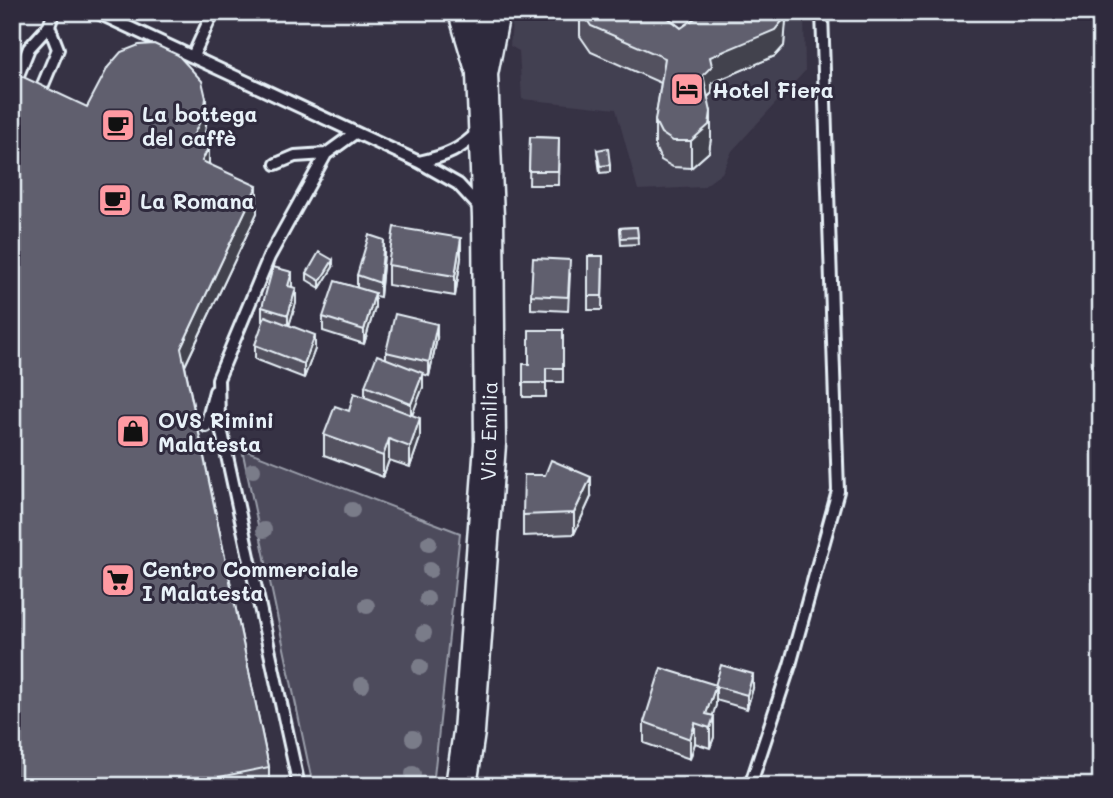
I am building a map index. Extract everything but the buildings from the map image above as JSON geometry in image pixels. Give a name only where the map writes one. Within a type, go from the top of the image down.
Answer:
[{"type":"main road","name":"Via Emilia","points":[[464,12],[482,74]]},
{"type":"main road","name":"Via Emilia","points":[[461,786],[469,732],[490,444],[488,217],[482,74],[494,12]]},
{"type":"lane","points":[[12,90],[29,48],[49,26],[54,12]]},
{"type":"lane","points":[[96,12],[419,162],[458,184],[488,217]]},
{"type":"lane","points":[[192,56],[214,12]]},
{"type":"lane","points":[[750,786],[790,665],[838,491],[822,12]]},
{"type":"lane","points":[[35,105],[58,49],[49,26]]},
{"type":"lane","points":[[419,162],[448,155],[462,148],[483,126]]},
{"type":"lane","points":[[206,426],[218,379],[269,257],[326,154],[355,133]]},
{"type":"lane","points":[[276,164],[295,156],[326,154]]},
{"type":"lane","points":[[218,379],[219,419],[299,786]]},
{"type":"shaded area","points":[[513,12],[804,12],[805,71],[732,151],[722,173],[703,187],[638,190],[616,109],[522,99],[519,51],[510,46]]},
{"type":"shaded area","points":[[242,449],[460,533],[433,786],[313,786]]},
{"type":"place","name":"Hotel Fiera","points":[[687,89]]},
{"type":"place","name":"La bottega del caffè","points":[[118,125]]},
{"type":"place","name":"La Romana","points":[[115,200]]},
{"type":"place","name":"OVS Rimini Malatesta","points":[[133,431]]},
{"type":"place","name":"Centro Commerciale I Malatesta","points":[[118,580]]}]
